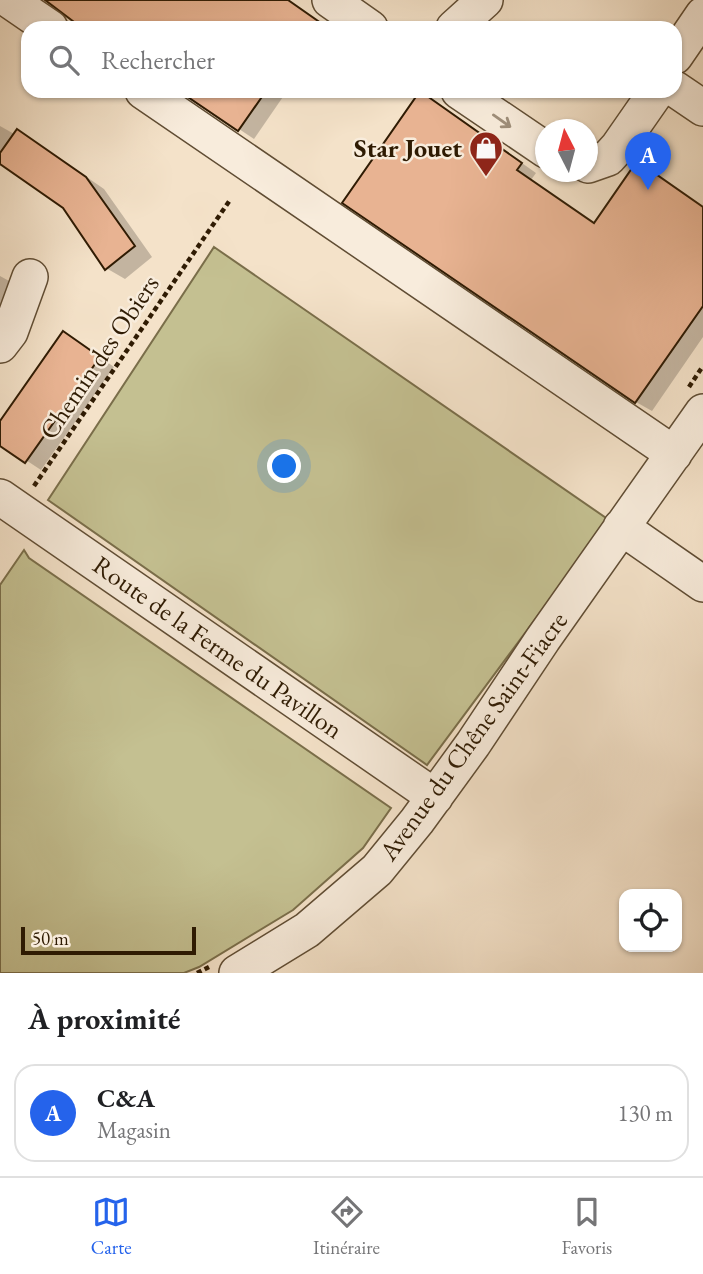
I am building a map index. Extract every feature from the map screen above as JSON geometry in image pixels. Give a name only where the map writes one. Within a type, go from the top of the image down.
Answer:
[{"type":"street","points":[[9,0],[40,21]]},
{"type":"street","points":[[330,0],[360,21]]},
{"type":"street","points":[[462,21],[485,0]]},
{"type":"street","points":[[682,46],[703,15]]},
{"type":"street","points":[[682,94],[703,108]]},
{"type":"street","points":[[153,98],[674,454]]},
{"type":"street","points":[[469,98],[535,143]]},
{"type":"street","points":[[598,161],[608,158],[618,147],[652,98]]},
{"type":"street","points":[[0,345],[10,332],[30,277]]},
{"type":"street","name":"Avenue du Chêne Saint-Fiacre","points":[[228,968],[307,930],[377,870],[435,797],[674,454],[698,412]]},
{"type":"street","name":"Route de la Ferme du Pavillon","points":[[9,503],[435,797]]},
{"type":"street","points":[[621,527],[703,584]]},
{"type":"path","name":"Chemin des Obiers","points":[[9,503],[230,200]]},
{"type":"path","points":[[698,412],[703,366]]},
{"type":"path","points":[[197,973],[228,968]]},
{"type":"shaded area","points":[[214,247],[609,520],[427,765],[48,500]]},
{"type":"shaded area","points":[[24,550],[29,558],[391,808],[363,848],[293,910],[199,967],[184,973],[0,973],[0,585]]},
{"type":"building","points":[[45,0],[288,0],[318,21],[73,21]]},
{"type":"building","points":[[189,98],[261,98],[238,131]]},
{"type":"building","points":[[415,98],[430,98],[522,163],[517,170],[594,223],[637,161],[703,207],[703,306],[635,403],[342,203]]},
{"type":"building","points":[[17,129],[86,177],[135,246],[105,270],[63,208],[0,164],[0,153]]},
{"type":"building","points":[[63,331],[100,357],[25,463],[0,446],[0,421]]},
{"type":"place","name":"Star Jouet","points":[[486,178]]},
{"type":"place","name":"C&A","points":[[648,190]]}]
